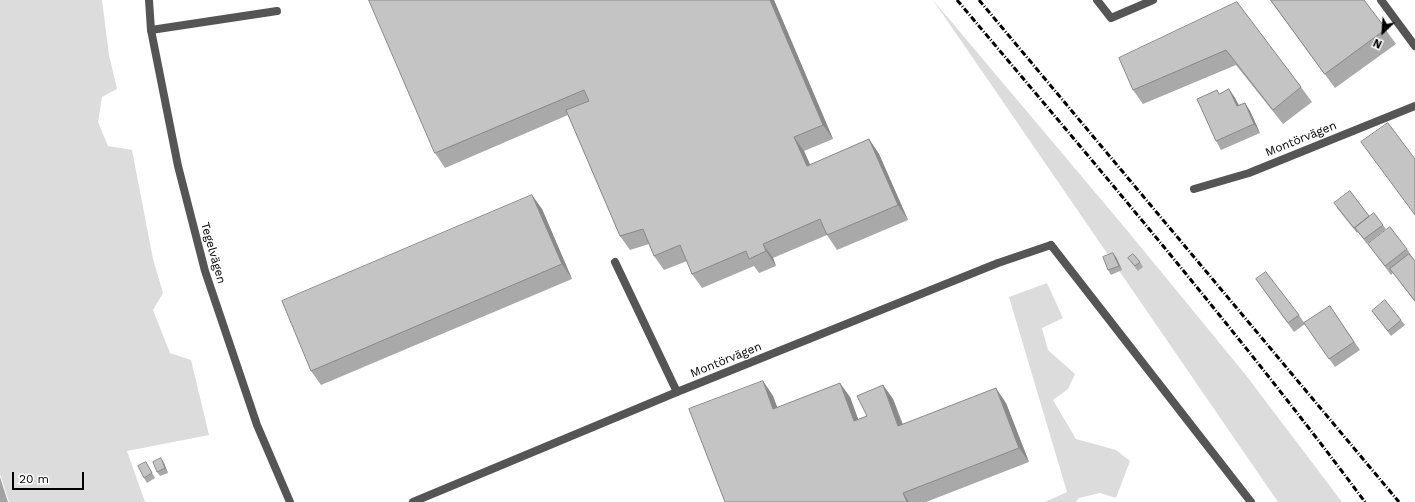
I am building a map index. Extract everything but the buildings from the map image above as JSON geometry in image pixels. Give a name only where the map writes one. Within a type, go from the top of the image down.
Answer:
[{"type":"street","name":"Tegelvägen","points":[[148,0],[151,30],[178,166],[205,271],[257,425],[290,502]]},
{"type":"street","points":[[1097,0],[1111,18],[1153,0]]},
{"type":"street","points":[[1381,0],[1415,46]]},
{"type":"street","points":[[151,30],[277,11]]},
{"type":"street","name":"Montörvägen","points":[[1194,189],[1249,173],[1415,106]]},
{"type":"street","name":"Montörvägen","points":[[413,502],[677,392],[998,263],[1051,245],[1251,502]]},
{"type":"street","points":[[615,262],[677,392]]},
{"type":"shaded area","points":[[0,0],[102,0],[109,55],[117,89],[102,97],[98,122],[108,146],[132,150],[153,259],[163,293],[153,310],[170,353],[191,360],[209,435],[127,451],[145,502],[9,502],[0,474]]},
{"type":"shaded area","points":[[933,0],[1126,229],[1245,374],[1342,502],[1278,502]]},
{"type":"shaded area","points":[[1047,283],[1063,318],[1042,328],[1048,350],[1075,374],[1068,389],[1053,400],[1076,439],[1116,450],[1130,461],[1116,498],[1100,493],[1079,498],[1076,502],[1045,502],[1067,492],[1009,297]]},
{"type":"shaded area","points":[[0,477],[8,502],[0,502]]},
{"type":"railway","points":[[957,0],[1165,248],[1266,374],[1365,502]]},
{"type":"railway","points":[[979,0],[1399,502]]}]
